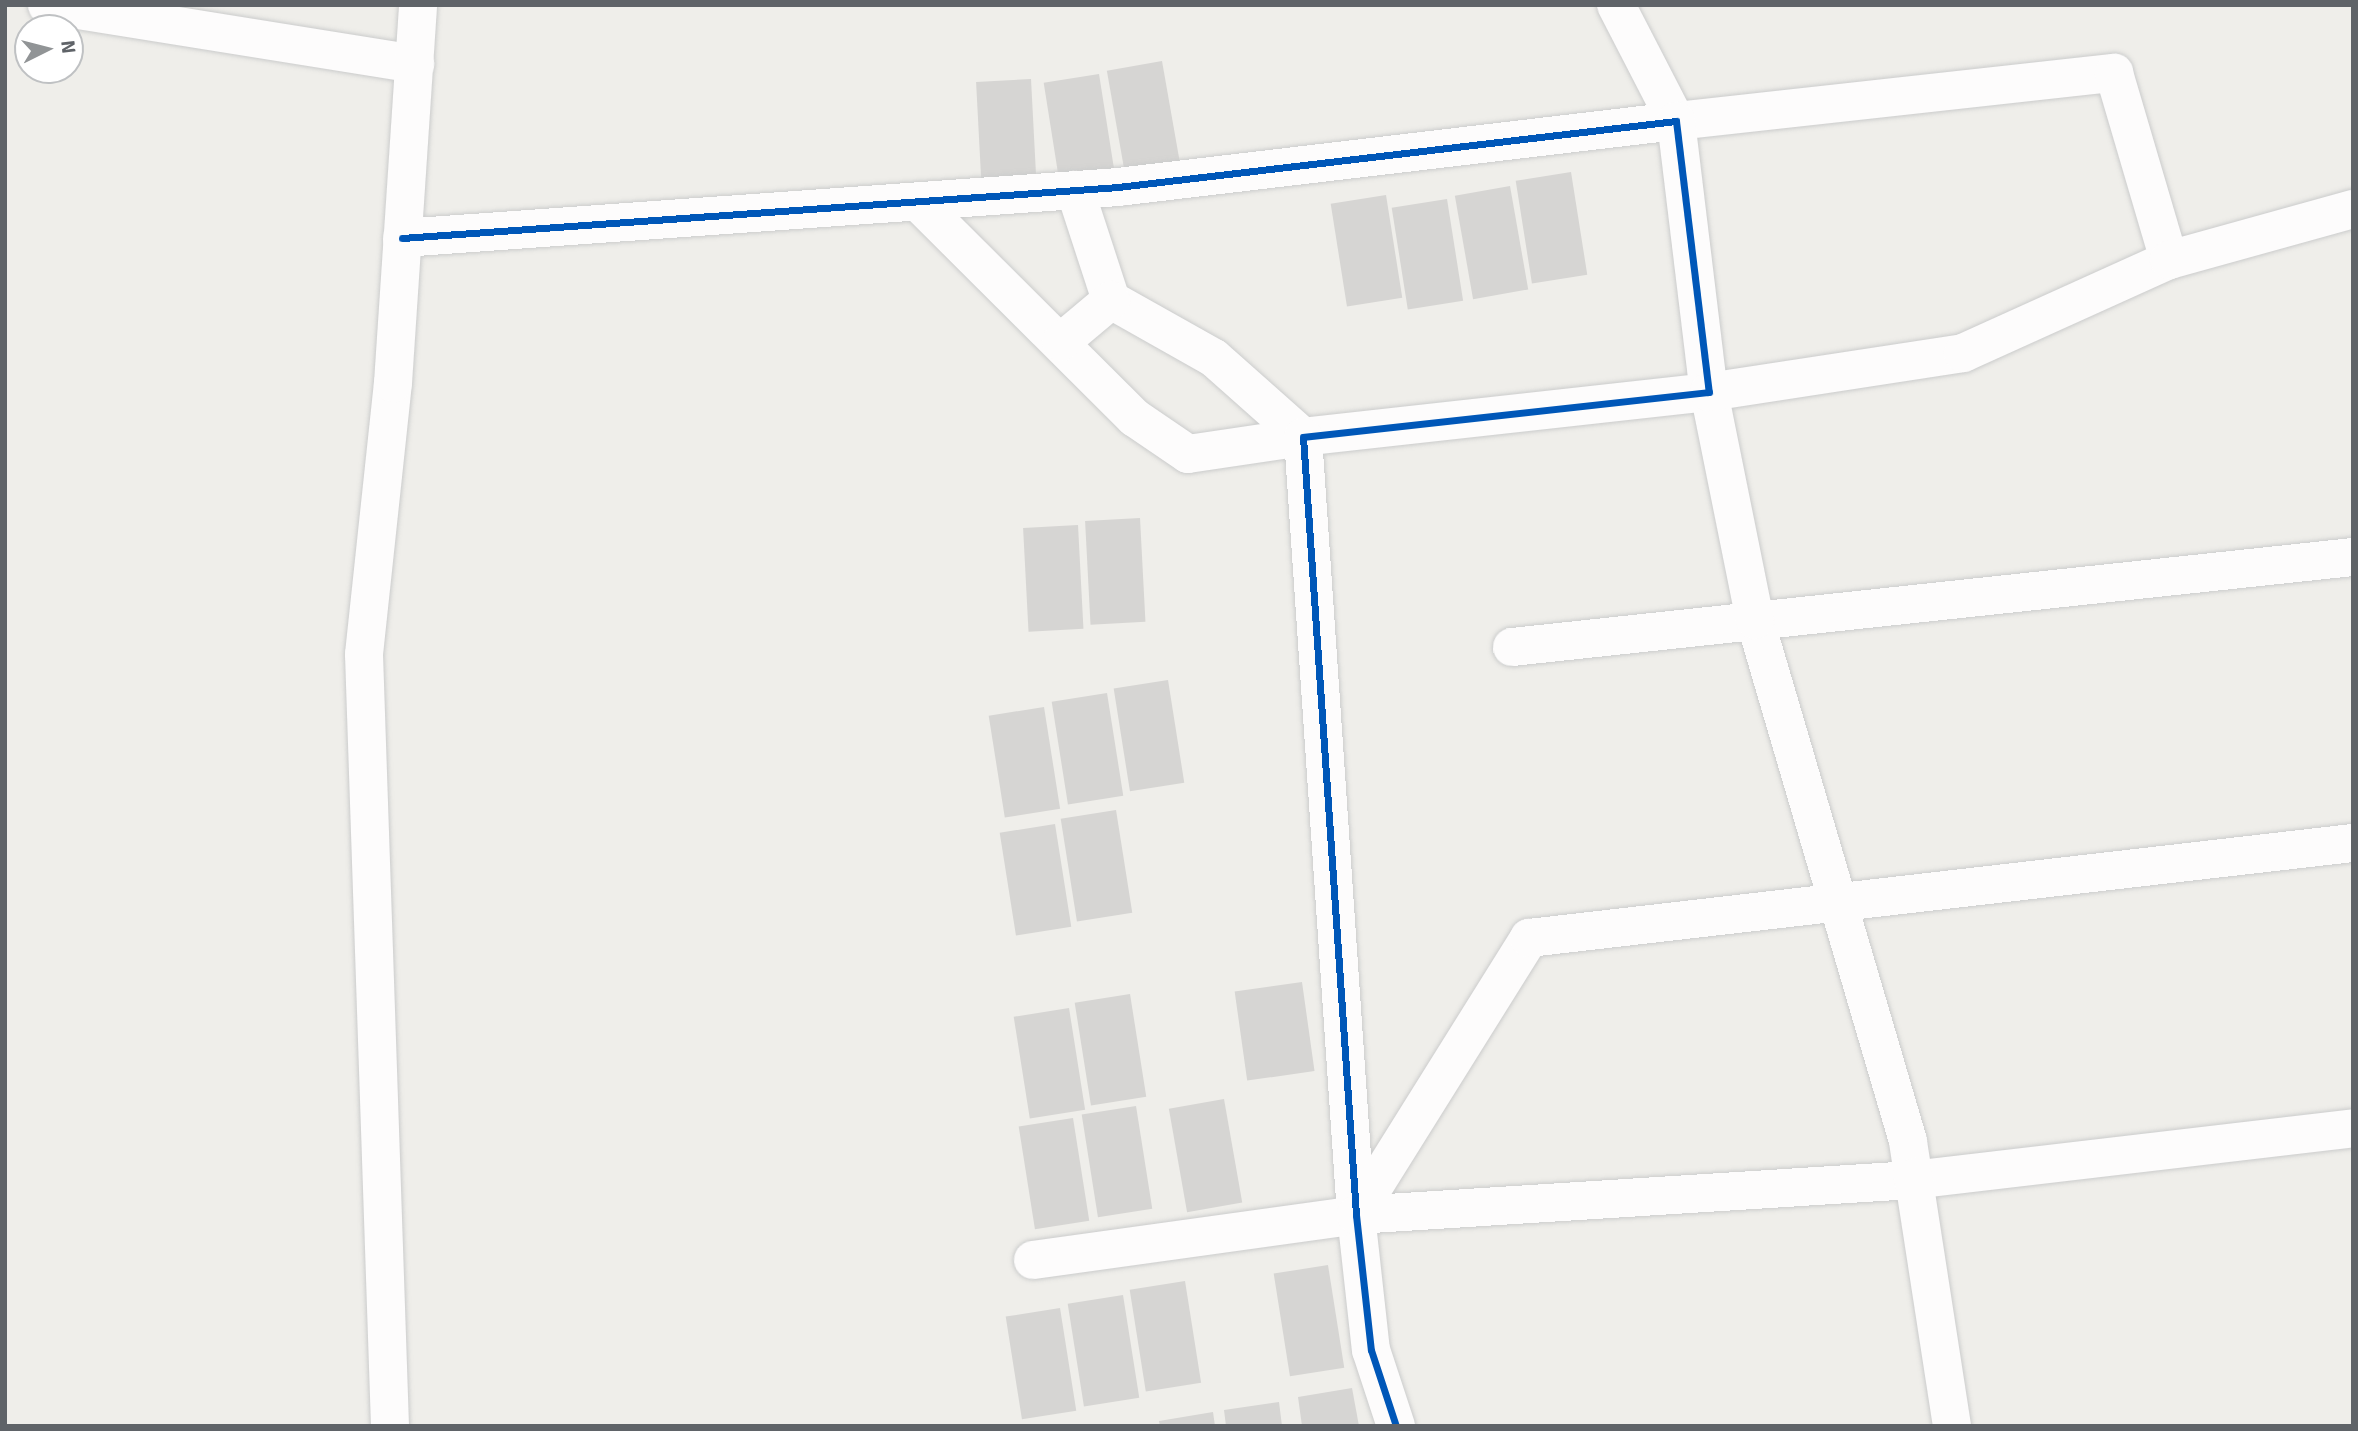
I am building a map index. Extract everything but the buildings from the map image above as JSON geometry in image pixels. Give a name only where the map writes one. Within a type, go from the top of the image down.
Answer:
[{"type":"street","points":[[47,5],[415,64]]},
{"type":"street","points":[[390,1426],[363,654],[402,237],[418,5]]},
{"type":"street","points":[[1616,5],[1676,121],[1709,393],[1755,620],[1908,1141],[1951,1426]]},
{"type":"street","points":[[402,237],[1075,190],[2114,73],[2169,260]]},
{"type":"street","points":[[1075,190],[1111,300],[1214,358],[1303,436],[1356,1214],[1371,1350],[1396,1426]]},
{"type":"street","points":[[918,202],[1135,418],[1188,454],[1303,436],[1709,393],[1963,353],[2169,260],[2353,209]]},
{"type":"street","points":[[1060,342],[1111,300]]},
{"type":"street","points":[[1512,647],[2353,556]]},
{"type":"street","points":[[1356,1214],[1529,938],[2353,843]]},
{"type":"street","points":[[1033,1260],[1356,1214],[1913,1180],[2353,1128]]},
{"type":"cycle path","points":[[402,238],[1118,187],[1676,121],[1709,392],[1303,437],[1356,1215],[1371,1350],[1396,1426]]}]
